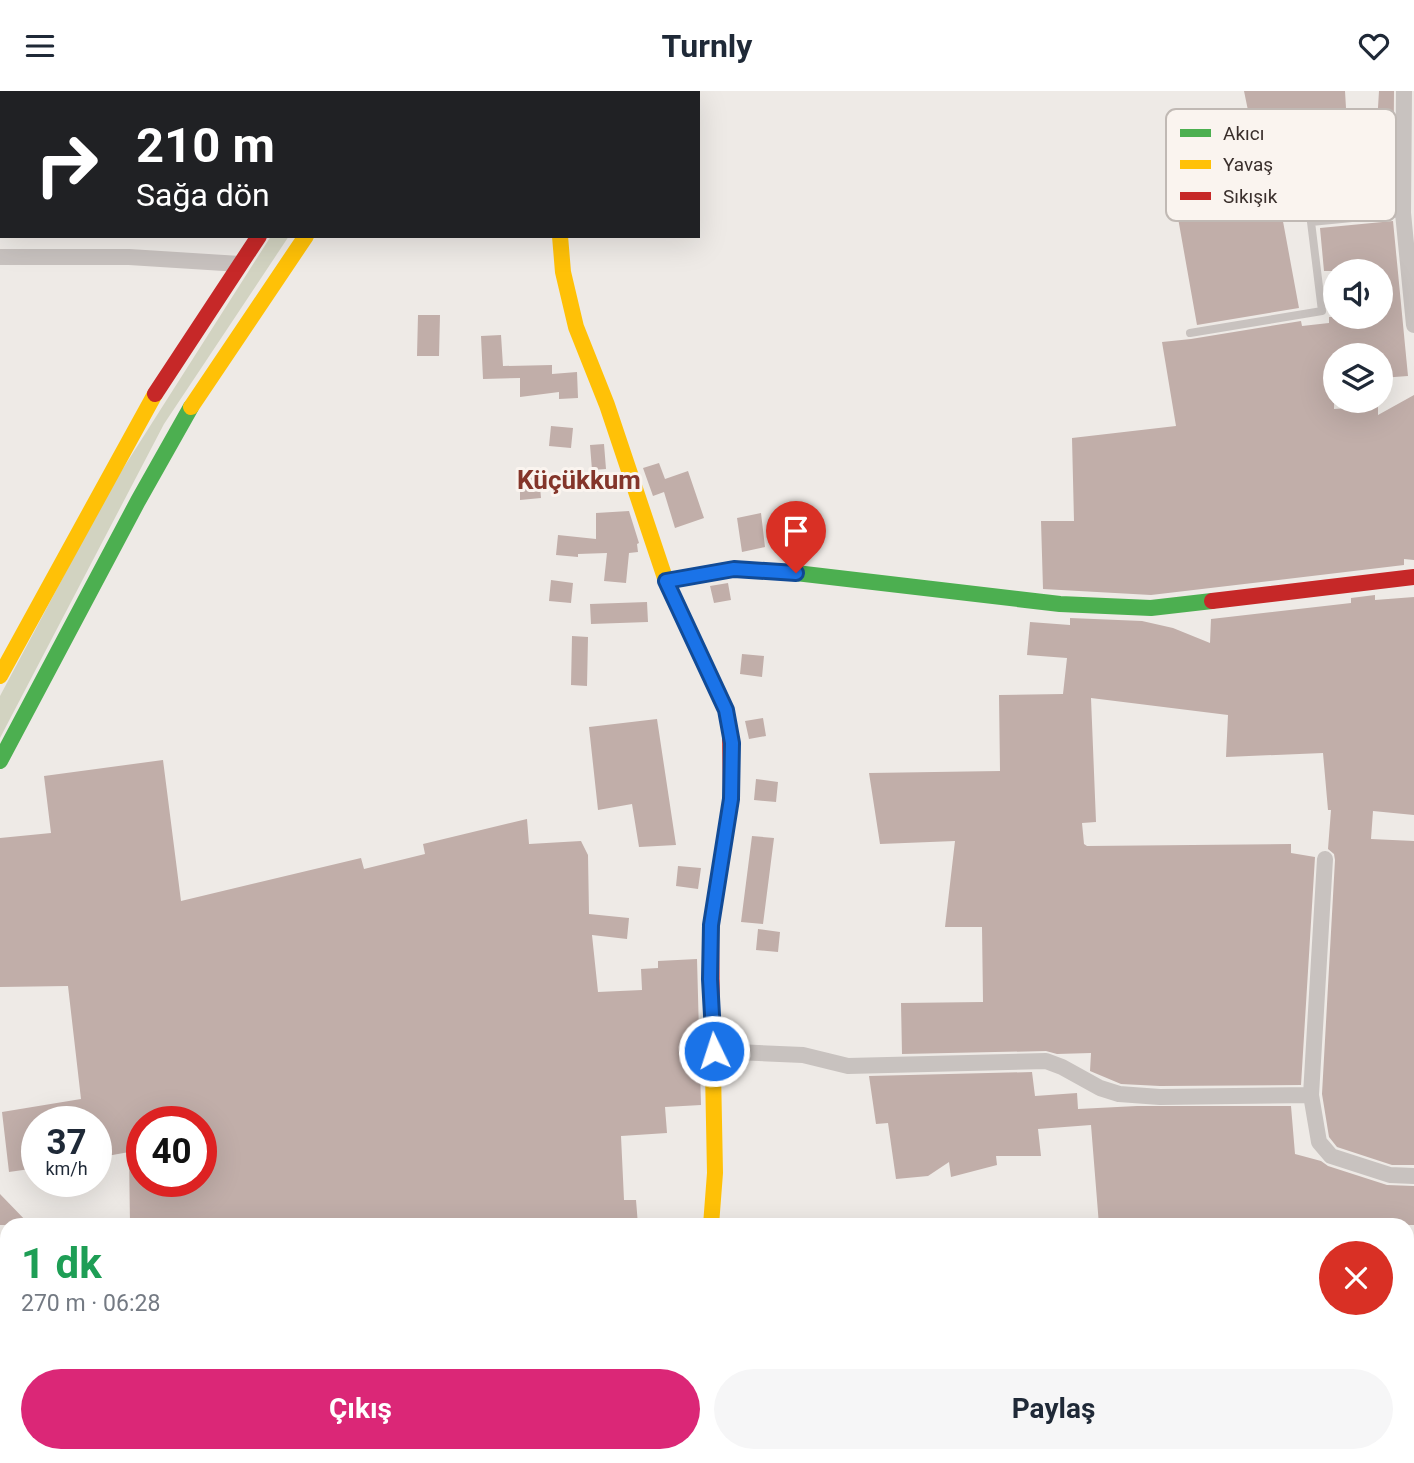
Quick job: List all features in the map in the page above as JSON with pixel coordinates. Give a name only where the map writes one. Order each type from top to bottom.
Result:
[{"type":"main road","points":[[0,676],[154,396],[258,238]]},
{"type":"main road","points":[[0,761],[132,513],[199,394],[305,238]]},
{"type":"main road","points":[[560,238],[563,272],[576,327],[607,405],[666,581],[726,710],[732,743],[731,799],[711,925],[715,1173],[712,1218]]},
{"type":"main road","points":[[666,581],[734,569],[796,573],[1060,604],[1151,608],[1414,577]]},
{"type":"street","points":[[1404,91],[1403,213],[1414,325]]},
{"type":"street","points":[[0,257],[129,257],[240,264]]},
{"type":"street","points":[[1325,859],[1311,1095],[1319,1143],[1331,1156],[1390,1175],[1414,1176]]},
{"type":"street","points":[[714,1051],[803,1055],[848,1066],[1046,1061],[1100,1088],[1119,1094],[1160,1097],[1311,1095]]},
{"type":"lane","points":[[1396,214],[1403,213]]},
{"type":"lane","points":[[1189,333],[1322,311],[1311,222],[1321,221]]},
{"type":"green space","points":[[270,238],[288,238],[164,424],[0,738],[0,696],[110,489]]},
{"type":"building","points":[[1244,91],[1345,91],[1346,109],[1248,109]]},
{"type":"building","points":[[1379,91],[1394,91],[1394,109],[1378,109]]},
{"type":"building","points":[[1179,221],[1283,221],[1299,308],[1197,325]]},
{"type":"building","points":[[1393,221],[1408,376],[1393,377],[1393,343],[1323,343],[1323,413],[1393,413],[1393,407],[1414,395],[1414,560],[1404,559],[1404,565],[1151,595],[1043,589],[1041,521],[1074,521],[1072,438],[1176,426],[1162,342],[1301,321],[1302,326],[1323,324],[1323,329],[1393,329],[1393,259],[1323,260],[1320,228]]},
{"type":"building","points":[[418,315],[440,315],[439,356],[417,356]]},
{"type":"building","points":[[501,335],[503,366],[552,365],[552,374],[577,372],[578,398],[559,399],[559,392],[520,397],[520,378],[483,379],[481,336]]},
{"type":"building","points":[[551,426],[573,428],[571,448],[549,446]]},
{"type":"building","points":[[604,444],[606,469],[592,470],[590,445]]},
{"type":"building","points":[[659,463],[665,479],[688,471],[704,518],[675,528],[664,492],[653,496],[643,468]]},
{"type":"building","points":[[539,476],[541,498],[520,500],[520,479]]},
{"type":"building","points":[[629,511],[639,543],[638,552],[629,553],[626,583],[604,581],[607,553],[578,554],[578,557],[556,555],[558,535],[596,539],[596,513]]},
{"type":"building","points":[[761,513],[765,547],[742,552],[737,518]]},
{"type":"building","points":[[551,580],[573,583],[571,603],[549,601]]},
{"type":"building","points":[[728,583],[731,600],[714,603],[710,586]]},
{"type":"building","points":[[1375,595],[1375,600],[1414,597],[1414,815],[1373,811],[1371,839],[1414,841],[1414,1165],[1392,1165],[1337,1147],[1329,1137],[1322,1094],[1335,860],[1334,854],[1328,849],[1331,810],[1328,810],[1323,753],[1226,757],[1228,715],[1091,698],[1096,822],[1082,823],[1084,844],[1291,844],[1291,853],[1315,857],[1301,1085],[1121,1084],[1090,1071],[1091,1053],[1057,1054],[1046,1051],[902,1054],[901,1003],[983,1002],[982,927],[945,927],[955,841],[880,844],[869,773],[1000,771],[999,695],[1063,694],[1067,658],[1027,655],[1030,622],[1070,625],[1070,618],[1142,621],[1173,628],[1210,643],[1211,619],[1351,603],[1351,598]]},
{"type":"building","points":[[647,602],[648,622],[591,624],[590,604]]},
{"type":"building","points":[[572,636],[588,637],[587,686],[571,685]]},
{"type":"building","points":[[742,654],[764,656],[762,677],[740,674]]},
{"type":"building","points":[[763,718],[766,736],[749,739],[745,721]]},
{"type":"building","points":[[657,719],[676,845],[639,847],[632,804],[598,810],[589,727]]},
{"type":"building","points":[[163,760],[181,901],[361,858],[364,869],[425,854],[423,844],[527,819],[529,844],[581,841],[588,855],[589,914],[629,918],[627,939],[592,935],[598,992],[642,990],[641,969],[658,968],[658,961],[697,959],[701,1105],[665,1107],[667,1133],[621,1136],[624,1200],[636,1200],[637,1218],[130,1218],[130,1197],[217,1197],[217,1106],[126,1106],[126,1153],[112,1155],[112,1106],[38,1106],[81,1099],[68,986],[0,987],[0,838],[51,833],[44,776]]},
{"type":"building","points":[[756,779],[778,782],[776,802],[754,800]]},
{"type":"building","points":[[752,836],[774,838],[763,924],[741,922]]},
{"type":"building","points":[[678,866],[701,868],[698,889],[676,886]]},
{"type":"building","points":[[758,929],[780,932],[778,952],[756,950]]},
{"type":"building","points":[[1032,1072],[1035,1096],[1077,1093],[1078,1109],[1137,1106],[1291,1106],[1295,1154],[1387,1185],[1414,1186],[1414,1218],[1098,1218],[1091,1125],[1038,1129],[1041,1156],[996,1156],[997,1165],[951,1177],[949,1162],[928,1176],[896,1179],[888,1123],[876,1124],[869,1076]]},
{"type":"building","points":[[21,1109],[21,1170],[9,1172],[2,1112]]},
{"type":"building","points":[[0,1194],[23,1218],[0,1218]]},
{"type":"traffic: fast","points":[[0,761],[191,407]]},
{"type":"traffic: fast","points":[[666,581],[734,569],[796,573],[1060,604],[1151,608],[1212,601]]},
{"type":"traffic: slow","points":[[191,407],[305,238]]},
{"type":"traffic: slow","points":[[560,238],[563,272],[576,327],[607,405],[666,581],[726,710],[730,733]]},
{"type":"traffic: slow","points":[[0,676],[155,394]]},
{"type":"traffic: slow","points":[[712,1020],[715,1173],[712,1218]]},
{"type":"traffic: jam","points":[[155,394],[258,238]]},
{"type":"traffic: jam","points":[[1212,601],[1414,577]]},
{"type":"traffic: jam","points":[[712,1020],[711,925],[731,799],[730,733]]},
{"type":"district","name":"Küçükkum","points":[[579,480]]},
{"type":"route","points":[[714,1051],[710,979],[711,925],[731,799],[732,743],[726,710],[666,581],[734,569],[796,573]]}]
